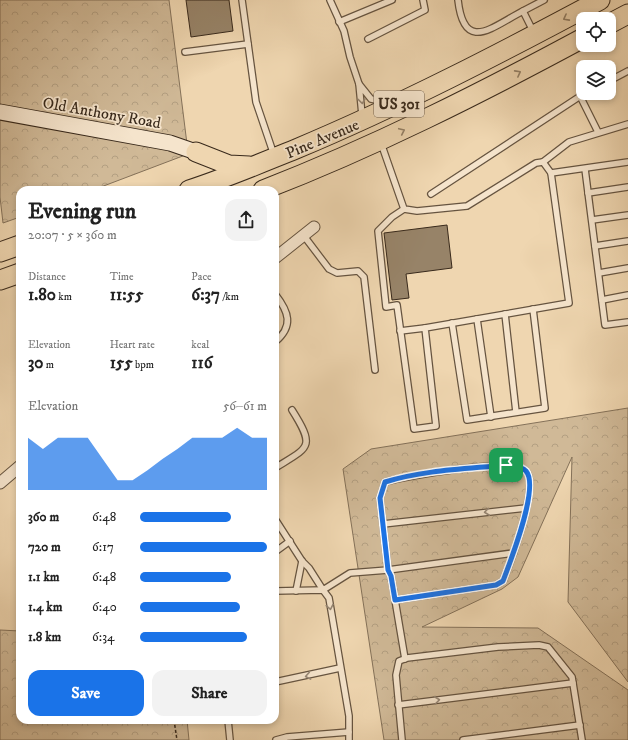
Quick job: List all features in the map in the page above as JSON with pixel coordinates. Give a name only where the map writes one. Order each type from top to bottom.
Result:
[{"type":"highway","name":"Pine Avenue","points":[[201,186],[275,158],[362,121],[497,55],[600,0]]},
{"type":"highway","points":[[616,20],[628,14]]},
{"type":"highway","name":"Pine Avenue","points":[[274,186],[380,141],[478,94],[576,42]]},
{"type":"highway","points":[[380,141],[381,129],[388,119],[483,72],[497,55]]},
{"type":"highway","points":[[290,180],[292,172],[300,166],[357,143],[365,134],[362,121]]},
{"type":"highway","points":[[196,152],[230,165],[254,166]]},
{"type":"highway","points":[[196,152],[208,165],[209,173],[199,186]]},
{"type":"highway","points":[[232,186],[234,182],[254,166]]},
{"type":"highway","points":[[0,252],[16,246]]},
{"type":"highway","points":[[0,280],[16,274]]},
{"type":"street","name":"Old Anthony Road","points":[[0,112],[170,143],[196,152]]},
{"type":"street","points":[[279,255],[314,227]]},
{"type":"street","points":[[0,483],[16,469]]},
{"type":"lane","points":[[242,0],[256,102],[275,158]]},
{"type":"lane","points":[[330,0],[344,31],[350,57],[359,84],[362,104],[362,121]]},
{"type":"lane","points":[[339,22],[392,0]]},
{"type":"lane","points":[[368,39],[425,10],[424,0]]},
{"type":"lane","points":[[458,0],[460,15],[465,26],[470,32],[479,33],[544,0]]},
{"type":"lane","points":[[523,11],[535,35]]},
{"type":"lane","points":[[185,52],[248,44]]},
{"type":"lane","points":[[616,77],[628,71]]},
{"type":"lane","points":[[359,84],[371,99],[387,103],[401,102]]},
{"type":"lane","points":[[431,194],[576,99]]},
{"type":"lane","points":[[585,100],[598,132]]},
{"type":"lane","points":[[425,328],[436,426],[414,429],[397,305],[386,307],[378,231],[392,216],[404,209],[417,211],[467,206],[536,164],[543,162],[569,142],[628,124]]},
{"type":"lane","points":[[380,141],[404,209]]},
{"type":"lane","points":[[400,331],[569,303],[551,173],[543,162]]},
{"type":"lane","points":[[551,173],[628,162]]},
{"type":"lane","points":[[585,169],[605,324],[628,322]]},
{"type":"lane","points":[[588,192],[628,187]]},
{"type":"lane","points":[[592,220],[628,214]]},
{"type":"lane","points":[[304,236],[329,270],[337,273],[358,271],[364,277],[375,370]]},
{"type":"lane","points":[[595,246],[628,241]]},
{"type":"lane","points":[[599,273],[628,268]]},
{"type":"lane","points":[[602,300],[628,296]]},
{"type":"lane","points":[[279,300],[283,306],[288,324],[287,329],[279,338]]},
{"type":"lane","points":[[452,323],[466,420],[545,408],[533,309]]},
{"type":"lane","points":[[505,314],[516,412]]},
{"type":"lane","points":[[477,319],[491,417]]},
{"type":"lane","points":[[279,466],[304,450],[307,441],[302,426],[292,410]]},
{"type":"lane","points":[[395,600],[496,585],[503,581],[520,538],[531,482],[526,471],[519,467],[506,465],[450,470],[400,477],[385,482],[380,498],[388,570],[391,576],[395,600],[405,659]]},
{"type":"lane","points":[[383,524],[526,508]]},
{"type":"lane","points":[[279,525],[302,561],[309,568],[329,598],[349,716],[349,740]]},
{"type":"lane","points":[[279,549],[290,541]]},
{"type":"lane","points":[[279,591],[323,590],[350,573],[388,570],[514,553]]},
{"type":"lane","points":[[296,591],[302,561]]},
{"type":"lane","points":[[402,740],[396,675],[399,661],[498,647],[539,645],[548,647],[572,677],[582,740]]},
{"type":"lane","points":[[279,681],[340,668]]},
{"type":"lane","points":[[398,705],[573,683]]},
{"type":"lane","points":[[228,724],[230,740]]},
{"type":"lane","points":[[463,740],[580,725]]},
{"type":"lane","points":[[276,740],[287,737],[349,732]]},
{"type":"path","points":[[175,724],[177,740]]},
{"type":"green space","points":[[0,0],[169,0],[187,144],[0,107]]},
{"type":"green space","points":[[0,117],[188,154],[104,186],[16,186],[16,218],[3,223],[0,197]]},
{"type":"green space","points":[[628,408],[628,682],[568,602],[572,457],[518,577],[502,589],[422,627],[538,628],[628,690],[628,740],[384,740],[343,469],[371,449]]},
{"type":"green space","points":[[0,630],[16,631],[16,724],[187,724],[189,740],[0,740]]},
{"type":"building","points":[[186,0],[229,0],[233,31],[191,37]]},
{"type":"building","points":[[447,225],[452,268],[406,274],[409,298],[392,300],[384,233]]},
{"type":"route","points":[[506,465],[519,467],[526,471],[531,482],[520,538],[503,581],[496,585],[395,600],[391,576],[388,570],[380,498],[385,482],[400,477],[450,470],[506,465]]}]
